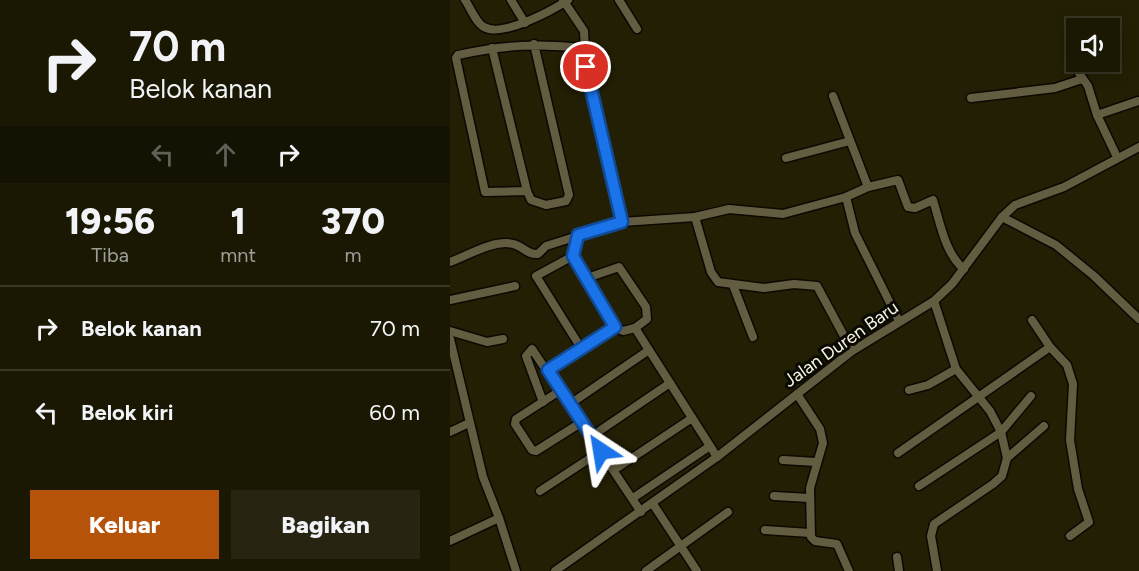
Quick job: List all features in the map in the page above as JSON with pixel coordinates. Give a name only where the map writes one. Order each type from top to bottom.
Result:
[{"type":"street","points":[[465,0],[484,28],[495,29],[525,23],[565,1],[584,31],[589,83],[622,222]]},
{"type":"street","points":[[511,0],[525,23]]},
{"type":"street","points":[[620,0],[637,29]]},
{"type":"street","points":[[527,191],[485,192],[456,58],[458,55],[492,48],[534,44],[584,45]]},
{"type":"street","points":[[492,48],[527,191],[531,200],[541,205],[566,201],[569,198],[534,44]]},
{"type":"street","points":[[1078,72],[1088,86],[1097,115],[1117,158]]},
{"type":"street","points":[[970,98],[1054,88],[1082,79]]},
{"type":"street","points":[[833,96],[868,187]]},
{"type":"street","points":[[1097,115],[1138,101]]},
{"type":"street","points":[[786,158],[850,141]]},
{"type":"street","name":"Jalan Duren Baru","points":[[555,571],[717,457],[852,351],[934,301],[964,269],[1002,218],[1027,199],[1064,187],[1090,175],[1139,147]]},
{"type":"street","points":[[450,262],[506,243],[516,245],[529,253],[538,254],[546,246],[622,222],[695,217],[729,209],[783,214],[898,180],[908,207],[915,208],[933,200],[951,254],[964,269]]},
{"type":"street","points":[[846,197],[855,233],[899,321]]},
{"type":"street","points":[[695,217],[715,279],[733,285],[764,288],[795,284],[817,286],[852,351]]},
{"type":"street","points":[[1002,218],[1056,245],[1113,293],[1139,320]]},
{"type":"street","points":[[578,235],[573,256],[586,278],[615,327],[623,331],[635,328],[648,317],[647,309],[620,267],[616,266],[586,278]]},
{"type":"street","points":[[573,256],[537,275],[536,278],[581,348]]},
{"type":"street","points":[[733,285],[753,337]]},
{"type":"street","points":[[450,300],[515,286]]},
{"type":"street","points":[[934,301],[959,373],[1001,432],[1007,458],[1002,476],[934,524],[931,536],[937,571]]},
{"type":"street","points":[[1032,320],[1050,347],[1067,365],[1073,384],[1070,440],[1078,489],[1089,516],[1089,522],[1070,536]]},
{"type":"street","points":[[548,370],[615,327]]},
{"type":"street","points":[[635,328],[717,457]]},
{"type":"street","points":[[450,331],[487,342],[503,339]]},
{"type":"street","points":[[450,344],[485,485],[499,518],[516,571]]},
{"type":"street","points":[[898,453],[1050,347]]},
{"type":"street","points":[[543,402],[526,353],[535,350],[641,512]]},
{"type":"street","points":[[570,404],[649,350]]},
{"type":"street","points":[[909,390],[959,373]]},
{"type":"street","points":[[592,436],[670,384]]},
{"type":"street","points":[[561,390],[515,422],[534,452],[582,422]]},
{"type":"street","points":[[797,394],[822,436],[822,450],[816,462],[809,498],[810,533],[815,541],[837,544],[849,571]]},
{"type":"street","points":[[919,486],[1001,432],[1031,396]]},
{"type":"street","points":[[614,470],[692,418]]},
{"type":"street","points":[[450,432],[469,423]]},
{"type":"street","points":[[1007,458],[1044,426]]},
{"type":"street","points":[[633,498],[710,446]]},
{"type":"street","points":[[540,491],[601,451]]},
{"type":"street","points":[[783,460],[816,462]]},
{"type":"street","points":[[774,496],[809,498]]},
{"type":"street","points":[[653,504],[679,547],[697,571]]},
{"type":"street","points":[[646,571],[728,512]]},
{"type":"street","points":[[450,541],[499,518]]},
{"type":"street","points":[[765,530],[810,533]]},
{"type":"street","points":[[897,557],[899,571]]},
{"type":"route","points":[[586,67],[622,222],[578,235],[573,256],[615,327],[548,370],[601,451]]}]
